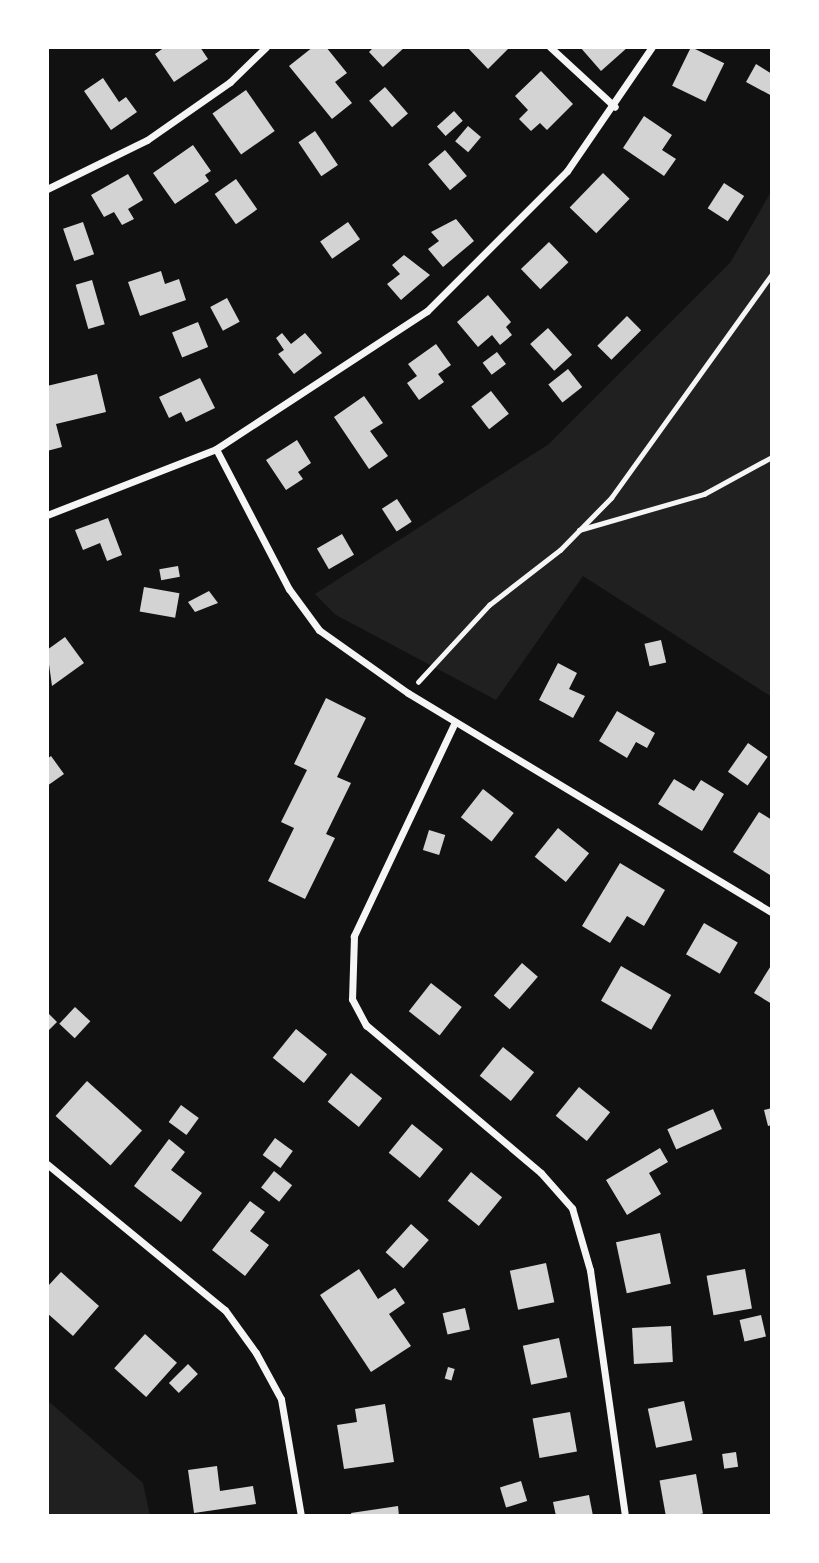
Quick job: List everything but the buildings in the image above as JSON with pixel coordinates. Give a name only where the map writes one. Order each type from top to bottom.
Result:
[{"type":"street","points":[[47,189],[147,140],[230,82],[266,47]]},
{"type":"street","points":[[550,47],[615,107]]},
{"type":"street","points":[[47,515],[216,449],[427,311],[567,171],[615,107],[652,47]]},
{"type":"street","points":[[216,449],[289,589],[319,631],[408,693],[772,914]]},
{"type":"street","points":[[456,722],[354,936],[352,999],[366,1024],[541,1173],[572,1208],[590,1270],[625,1516]]},
{"type":"street","points":[[47,1164],[225,1310],[256,1353],[281,1399],[301,1516]]},
{"type":"path","points":[[408,693],[489,605],[578,531],[611,498],[772,274]]},
{"type":"path","points":[[578,531],[704,494],[772,457]]},
{"type":"shaded area","points":[[772,190],[772,697],[583,576],[496,700],[336,615],[315,594],[549,444],[730,263]]},
{"type":"shaded area","points":[[47,1400],[143,1483],[150,1516],[47,1516]]}]
